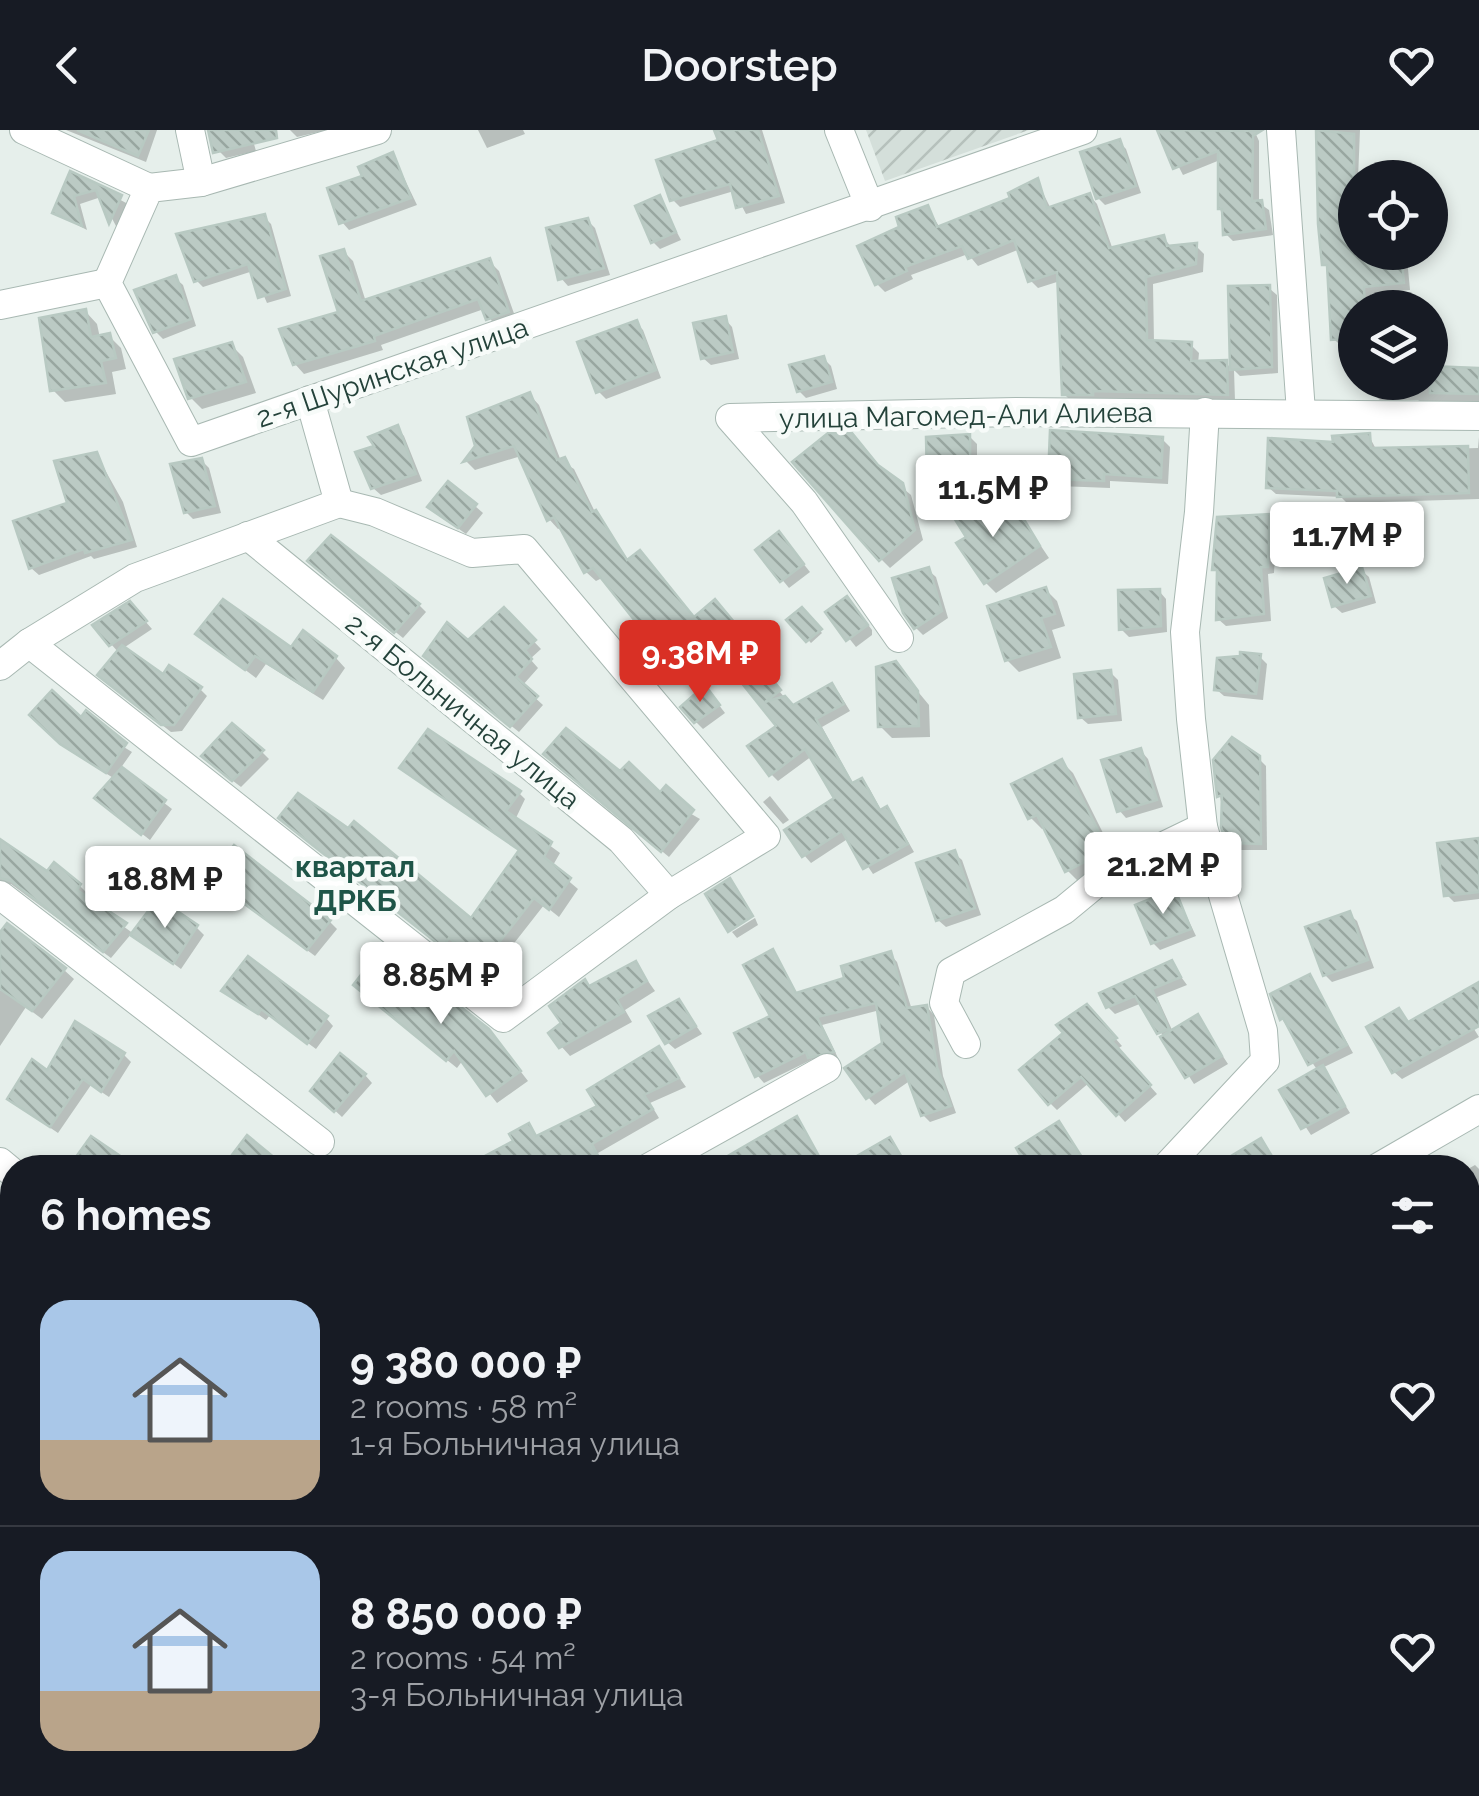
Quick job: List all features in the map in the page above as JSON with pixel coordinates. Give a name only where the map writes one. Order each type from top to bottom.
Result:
[{"type":"street","points":[[24,130],[148,188],[200,182],[377,130]]},
{"type":"street","points":[[190,130],[200,182]]},
{"type":"street","points":[[839,130],[870,207]]},
{"type":"street","name":"2-я Шуринская улица","points":[[107,283],[191,442],[1082,130]]},
{"type":"street","points":[[1280,130],[1301,412]]},
{"type":"street","points":[[0,305],[107,283],[148,188]]},
{"type":"street","points":[[310,400],[339,503]]},
{"type":"street","points":[[1177,1155],[1265,1062],[1262,1031],[1204,828],[1185,632],[1199,512],[1205,412]]},
{"type":"street","name":"улица Магомед-Али Алиева","points":[[899,638],[804,502],[730,418],[1205,412],[1479,416]]},
{"type":"street","points":[[0,666],[29,643],[134,578],[339,503],[375,512],[472,553],[524,549],[766,836],[669,896],[502,1018],[29,643]]},
{"type":"street","name":"2-я Больничная улица","points":[[248,536],[622,840],[669,896]]},
{"type":"street","points":[[966,1044],[944,1003],[952,972],[1064,910],[1110,872],[1204,828]]},
{"type":"street","points":[[0,894],[320,1142]]},
{"type":"street","points":[[671,1155],[827,1068]]},
{"type":"street","points":[[1399,1155],[1479,1109]]},
{"type":"shaded area","points":[[866,130],[1029,130],[885,181]]},
{"type":"building","points":[[77,130],[149,130],[138,156]]},
{"type":"building","points":[[208,130],[276,130],[277,138],[213,153]]},
{"type":"building","points":[[714,130],[758,130],[779,196],[736,208],[730,184],[670,201],[656,160],[718,140]]},
{"type":"building","points":[[1157,130],[1261,131],[1253,136],[1252,201],[1262,200],[1266,229],[1223,235],[1222,209],[1218,209],[1218,151],[1173,169]]},
{"type":"building","points":[[1316,130],[1354,134],[1354,160],[1338,160],[1338,270],[1403,270],[1404,283],[1338,290],[1338,339],[1331,340],[1327,265],[1322,265]]},
{"type":"building","points":[[1120,139],[1136,186],[1096,199],[1080,152]]},
{"type":"building","points":[[393,152],[411,198],[339,224],[327,188],[362,176],[358,167]]},
{"type":"building","points":[[70,171],[122,195],[109,224],[96,190],[74,196],[82,226],[52,213]]},
{"type":"building","points":[[1038,178],[1047,208],[1090,193],[1109,248],[1164,235],[1167,246],[1197,243],[1196,264],[1146,277],[1147,340],[1192,342],[1191,361],[1227,360],[1228,395],[1093,391],[1093,395],[1062,395],[1057,272],[1028,282],[1014,240],[968,259],[962,246],[905,267],[907,271],[875,285],[857,246],[899,227],[896,217],[928,205],[937,227],[1010,198],[1008,193]]},
{"type":"building","points":[[660,195],[676,232],[651,243],[635,206]]},
{"type":"building","points":[[265,214],[286,289],[258,298],[248,264],[194,282],[176,234]]},
{"type":"building","points":[[588,218],[604,268],[558,280],[546,228]]},
{"type":"building","points":[[344,249],[361,301],[490,258],[509,312],[486,320],[478,299],[374,336],[375,341],[293,365],[279,329],[338,312],[320,256]]},
{"type":"building","points":[[176,275],[191,319],[153,333],[134,290]]},
{"type":"building","points":[[1270,285],[1272,367],[1230,370],[1228,286]]},
{"type":"building","points":[[86,309],[91,337],[110,333],[116,358],[101,361],[106,383],[50,391],[39,318]]},
{"type":"building","points":[[726,316],[733,352],[701,359],[693,323]]},
{"type":"building","points":[[637,320],[656,370],[596,393],[577,342]]},
{"type":"building","points":[[232,342],[246,382],[188,399],[174,359]]},
{"type":"building","points":[[824,356],[832,382],[797,392],[789,365]]},
{"type":"building","points":[[1448,367],[1479,368],[1479,394],[1448,393]]},
{"type":"building","points":[[530,392],[557,460],[565,457],[592,512],[596,510],[627,560],[640,550],[694,617],[715,599],[735,623],[701,652],[674,621],[650,640],[593,568],[584,573],[554,517],[547,521],[514,446],[463,462],[475,446],[467,417]]},
{"type":"building","points":[[398,425],[416,474],[371,489],[355,452],[374,446],[368,437]]},
{"type":"building","points":[[1050,430],[1163,437],[1161,478],[1104,474],[1104,481],[1048,479]]},
{"type":"building","points":[[828,433],[852,433],[878,465],[903,483],[915,530],[879,561],[792,462]]},
{"type":"building","points":[[1370,433],[1371,448],[1468,446],[1469,493],[1337,497],[1337,491],[1266,488],[1268,438],[1333,442],[1332,436]]},
{"type":"building","points":[[970,434],[970,484],[927,484],[926,437]]},
{"type":"building","points":[[97,452],[132,540],[85,553],[84,549],[29,569],[13,521],[67,503],[54,461]]},
{"type":"building","points":[[202,458],[215,506],[184,513],[170,464]]},
{"type":"building","points":[[448,481],[477,504],[458,528],[427,507]]},
{"type":"building","points":[[970,500],[987,524],[1016,506],[1040,546],[984,584],[956,543],[966,537],[951,513]]},
{"type":"building","points":[[1270,514],[1268,567],[1261,567],[1264,614],[1216,620],[1217,570],[1212,570],[1217,517]]},
{"type":"building","points":[[779,531],[804,564],[780,582],[755,550]]},
{"type":"building","points":[[331,535],[420,604],[394,633],[307,561]]},
{"type":"building","points":[[929,567],[942,611],[914,629],[903,613],[892,578]]},
{"type":"building","points":[[1362,567],[1371,596],[1332,607],[1324,578]]},
{"type":"building","points":[[1046,587],[1055,614],[1041,618],[1051,647],[1005,661],[987,606]]},
{"type":"building","points":[[1160,589],[1161,626],[1119,630],[1118,590]]},
{"type":"building","points":[[847,596],[868,625],[846,641],[825,612]]},
{"type":"building","points":[[223,599],[291,647],[303,630],[337,656],[313,692],[255,656],[245,670],[195,634]]},
{"type":"building","points":[[130,601],[147,621],[109,646],[92,625]]},
{"type":"building","points":[[504,607],[536,640],[525,650],[532,659],[516,677],[538,696],[510,727],[423,656],[447,622],[468,640]]},
{"type":"building","points":[[802,607],[822,629],[806,642],[786,620]]},
{"type":"building","points":[[122,645],[163,674],[169,665],[202,687],[174,725],[161,725],[97,675]]},
{"type":"building","points":[[1240,652],[1261,654],[1256,694],[1214,690],[1217,658],[1240,656]]},
{"type":"building","points":[[756,660],[781,690],[765,702],[785,696],[793,705],[832,683],[844,704],[816,719],[852,783],[862,778],[880,810],[887,806],[908,844],[863,869],[842,831],[802,857],[784,830],[834,798],[805,749],[769,776],[747,746],[776,726],[736,676]]},
{"type":"building","points":[[896,661],[918,691],[919,726],[878,727],[876,667]]},
{"type":"building","points":[[1111,670],[1116,714],[1078,718],[1074,674]]},
{"type":"building","points":[[705,685],[720,705],[694,723],[680,707]]},
{"type":"building","points":[[52,690],[81,717],[86,710],[127,743],[106,773],[60,744],[29,715]]},
{"type":"building","points":[[232,723],[264,750],[232,781],[201,756]]},
{"type":"building","points":[[566,728],[620,771],[629,762],[660,792],[666,785],[694,810],[661,852],[543,754]]},
{"type":"building","points":[[428,729],[521,791],[506,811],[552,842],[544,857],[571,878],[549,910],[534,898],[483,963],[449,938],[442,947],[278,818],[298,793],[348,828],[354,821],[471,918],[519,850],[399,768]]},
{"type":"building","points":[[1232,737],[1260,756],[1261,844],[1226,843],[1221,827],[1222,795],[1217,797],[1213,760]]},
{"type":"building","points":[[1141,748],[1157,800],[1117,812],[1101,760]]},
{"type":"building","points":[[1062,759],[1108,850],[1065,872],[1037,815],[1028,819],[1011,784]]},
{"type":"building","points":[[122,767],[166,800],[141,835],[94,798]]},
{"type":"building","points":[[1479,838],[1479,892],[1444,896],[1437,843]]},
{"type":"building","points":[[0,839],[47,871],[54,862],[81,884],[77,890],[127,923],[103,952],[11,881],[0,878]]},
{"type":"building","points":[[234,845],[331,920],[307,950],[209,878]]},
{"type":"building","points":[[955,850],[975,908],[936,921],[916,863]]},
{"type":"building","points":[[730,878],[753,916],[728,932],[705,894]]},
{"type":"building","points":[[1175,889],[1191,929],[1151,944],[1135,905]]},
{"type":"building","points":[[158,898],[198,925],[173,964],[130,935]]},
{"type":"building","points":[[1350,911],[1368,960],[1323,976],[1305,927]]},
{"type":"building","points":[[7,923],[66,968],[32,1011],[0,989],[0,932]]},
{"type":"building","points":[[773,949],[796,993],[844,978],[841,966],[891,951],[907,1008],[927,1005],[937,1067],[951,1106],[921,1116],[905,1072],[866,1099],[844,1068],[882,1043],[876,1003],[817,1017],[834,1052],[808,1058],[806,1052],[755,1077],[734,1033],[770,1016],[743,965]]},
{"type":"building","points":[[248,956],[328,1016],[307,1044],[261,1009],[258,1014],[221,991]]},
{"type":"building","points":[[374,958],[433,1004],[442,992],[489,1029],[521,1071],[486,1096],[454,1051],[446,1061],[353,985]]},
{"type":"building","points":[[1172,960],[1181,977],[1152,989],[1169,1029],[1157,1034],[1135,996],[1106,1008],[1099,993]]},
{"type":"building","points":[[636,961],[647,981],[617,999],[624,1012],[559,1048],[548,1033],[561,1023],[549,1006],[585,979],[589,986]]},
{"type":"building","points":[[1310,974],[1347,1045],[1308,1065],[1283,1018],[1280,1020],[1270,994]]},
{"type":"building","points":[[1479,982],[1479,1026],[1392,1073],[1366,1027],[1399,1008],[1408,1022]]},
{"type":"building","points":[[679,999],[696,1026],[665,1044],[648,1016]]},
{"type":"building","points":[[1087,1004],[1117,1038],[1112,1041],[1151,1085],[1116,1116],[1081,1077],[1048,1105],[1019,1070],[1063,1033],[1056,1025]]},
{"type":"building","points":[[1198,1014],[1222,1056],[1185,1078],[1160,1037]]},
{"type":"building","points":[[75,1021],[125,1053],[101,1092],[83,1079],[50,1127],[7,1099],[32,1059],[47,1070]]},
{"type":"building","points":[[659,1046],[679,1078],[644,1095],[653,1109],[592,1144],[595,1155],[487,1155],[513,1141],[509,1134],[529,1123],[536,1136],[597,1106],[587,1090]]},
{"type":"building","points":[[340,1053],[366,1074],[334,1112],[310,1091]]},
{"type":"building","points":[[1323,1065],[1345,1106],[1301,1129],[1279,1090]]},
{"type":"building","points":[[797,1116],[818,1155],[730,1155]]},
{"type":"building","points":[[1059,1121],[1080,1155],[1020,1155],[1016,1148]]},
{"type":"building","points":[[247,1135],[271,1155],[232,1155]]},
{"type":"building","points":[[91,1136],[119,1155],[77,1155]]},
{"type":"building","points":[[890,1137],[900,1155],[859,1155]]},
{"type":"building","points":[[1261,1138],[1271,1155],[1233,1155]]},
{"type":"district","name":"квартал ДРКБ","points":[[355,884]]}]
